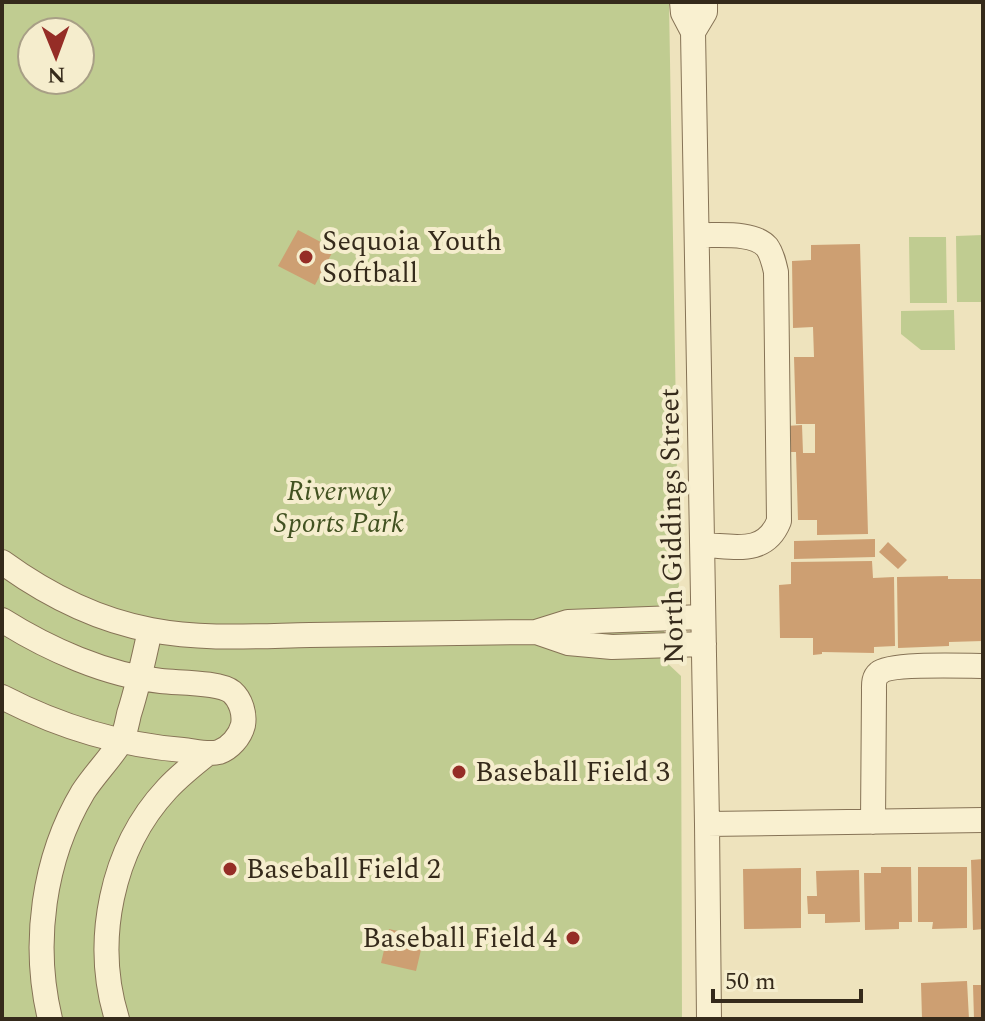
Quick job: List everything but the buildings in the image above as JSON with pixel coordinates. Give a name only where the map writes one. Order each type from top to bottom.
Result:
[{"type":"street","name":"North Giddings Street","points":[[682,2],[683,13],[693,32],[709,1019]]},
{"type":"street","name":"North Giddings Street","points":[[693,32],[705,12],[705,2]]},
{"type":"street","points":[[697,235],[749,237],[760,241],[768,249],[776,272],[779,521],[775,532],[766,541],[753,547],[703,545]]},
{"type":"street","points":[[2,562],[50,593],[77,606],[123,623],[179,634],[536,632],[568,622],[703,617]]},
{"type":"street","points":[[2,620],[29,637],[69,655],[140,678],[208,684],[231,691],[242,705],[243,725],[235,741],[220,752],[165,749],[121,741],[54,720],[2,697]]},
{"type":"street","points":[[50,1019],[44,996],[41,952],[43,910],[52,872],[73,810],[121,741],[140,678],[150,630]]},
{"type":"street","points":[[536,632],[583,645],[704,644]]},
{"type":"street","points":[[873,822],[874,680],[878,673],[893,668],[983,666]]},
{"type":"street","points":[[117,1019],[106,956],[108,918],[115,883],[127,851],[146,816],[165,790],[208,753]]},
{"type":"street","points":[[707,824],[983,820]]},
{"type":"green space","name":"Riverway Sports Park","points":[[2,2],[669,2],[679,592],[664,606],[664,660],[681,676],[682,1019],[2,1019]]},
{"type":"green space","points":[[983,235],[983,302],[957,302],[956,236]]},
{"type":"green space","points":[[909,237],[946,237],[947,303],[910,303]]},
{"type":"green space","points":[[954,310],[955,350],[921,350],[901,334],[901,311]]},
{"type":"place","name":"Sequoia Youth Softball","points":[[306,257]]},
{"type":"place","name":"Baseball Field 3","points":[[459,772]]},
{"type":"place","name":"Baseball Field 2","points":[[230,869]]},
{"type":"place","name":"Baseball Field 4","points":[[573,938]]}]
